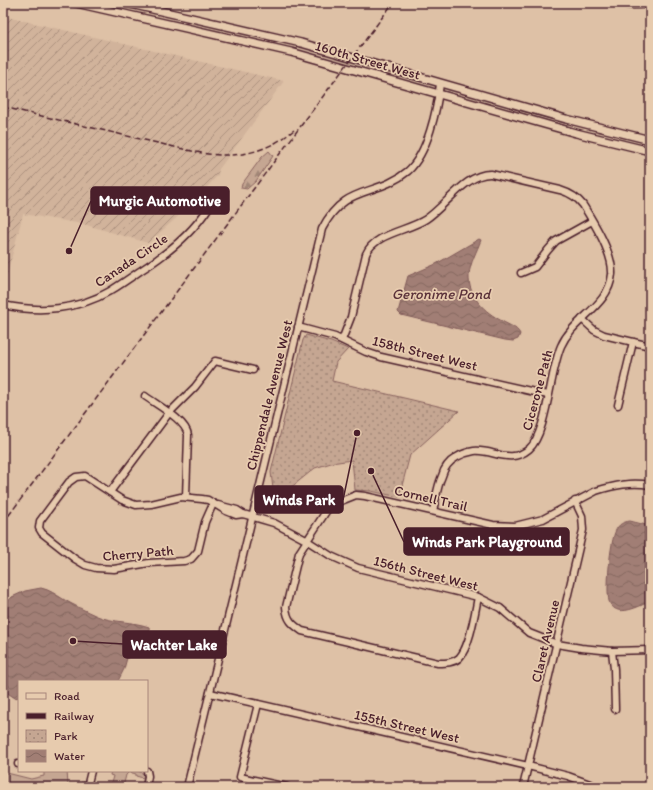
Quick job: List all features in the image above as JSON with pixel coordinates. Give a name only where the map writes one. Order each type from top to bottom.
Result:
[{"type":"main road","name":"160th Street West","points":[[76,3],[248,41],[576,133],[650,151]]},
{"type":"main road","name":"160th Street West","points":[[126,3],[294,42],[566,119],[650,140]]},
{"type":"street","name":"Chippendale Avenue West","points":[[188,787],[322,229],[328,217],[348,198],[394,180],[408,171],[413,165],[426,144],[439,94],[440,84]]},
{"type":"street","name":"Cicerone Path","points":[[342,340],[351,317],[366,254],[371,246],[380,239],[409,228],[426,219],[441,208],[466,183],[476,177],[491,174],[567,192],[578,200],[592,221],[609,253],[612,274],[609,286],[604,297],[570,331],[562,343],[557,358],[541,429],[534,444],[528,450],[520,454],[507,456],[475,451],[454,459],[447,466],[442,475],[433,511]]},
{"type":"street","name":"Canada Circle","points":[[3,306],[29,310],[45,310],[68,307],[95,299],[110,292],[155,262],[177,244],[193,229],[209,207]]},
{"type":"street","points":[[521,273],[535,267],[556,241],[592,221]]},
{"type":"street","points":[[582,319],[598,332],[650,346]]},
{"type":"street","name":"158th Street West","points":[[298,328],[328,335],[381,357],[548,395]]},
{"type":"street","points":[[618,405],[633,342]]},
{"type":"street","points":[[110,492],[169,413],[195,387],[215,361],[253,370]]},
{"type":"street","points":[[145,396],[181,422],[187,431],[186,497]]},
{"type":"street","name":"156th Street West","points":[[82,476],[90,478],[127,502],[141,505],[151,504],[172,498],[186,497],[202,499],[236,515],[243,514],[274,523],[306,540],[331,556],[358,568],[478,597],[500,608],[529,633],[557,644],[612,651],[650,650]]},
{"type":"street","name":"Cherry Path","points":[[82,476],[76,477],[69,482],[40,521],[39,528],[43,535],[75,559],[85,565],[96,568],[114,569],[149,563],[184,561],[192,559],[198,551],[205,522],[213,504]]},
{"type":"street","name":"Cornell Trail","points":[[478,597],[466,649],[458,659],[448,663],[438,663],[302,631],[290,622],[286,615],[286,607],[297,557],[306,540],[327,510],[336,503],[356,495],[493,525],[515,526],[543,519],[596,491],[616,485],[636,483],[650,485]]},
{"type":"street","name":"Claret Avenue","points":[[523,787],[583,530],[582,516],[575,502]]},
{"type":"street","points":[[612,651],[615,709]]},
{"type":"street","name":"155th Street West","points":[[210,693],[528,766],[568,776],[598,787]]},
{"type":"street","points":[[258,704],[240,777],[287,787]]},
{"type":"street","points":[[87,787],[91,772]]},
{"type":"street","points":[[146,787],[147,772]]},
{"type":"shaded area","points":[[3,16],[284,81],[219,169],[218,175],[207,187],[200,189],[193,195],[182,213],[148,243],[83,224],[23,214],[3,290]]},
{"type":"green space","points":[[269,151],[273,156],[256,181],[247,189],[241,188],[242,184],[262,157]]},
{"type":"green space","points":[[306,335],[331,342],[348,349],[336,362],[332,381],[459,411],[410,455],[399,497],[371,491],[355,490],[352,460],[331,463],[315,468],[284,493],[273,489],[271,472],[303,340]]},
{"type":"green space","points":[[3,772],[31,779],[44,776],[44,772],[67,772],[68,785],[80,786],[81,782],[85,783],[85,787],[3,787]]},
{"type":"green space","points":[[111,772],[129,772],[126,775],[123,787],[110,787],[113,776],[110,775]]},
{"type":"green space","points":[[129,772],[140,772],[144,774],[143,778],[136,776],[136,774]]},
{"type":"water","points":[[612,3],[650,3],[650,8],[625,9]]},
{"type":"water","name":"Geronime Pond","points":[[479,239],[481,240],[472,262],[469,275],[471,290],[484,308],[517,330],[520,334],[518,339],[513,341],[505,340],[401,315],[398,312],[408,276],[436,264]]},
{"type":"water","points":[[630,521],[650,526],[650,601],[643,605],[621,611],[614,608],[609,601],[609,566],[612,544],[616,530],[618,526]]},
{"type":"water","points":[[41,588],[50,591],[97,616],[110,620],[149,627],[150,634],[127,658],[118,680],[18,680],[18,697],[15,698],[3,690],[3,673],[7,661],[3,638],[3,607],[12,597],[25,591]]},
{"type":"railway","points":[[3,523],[393,3]]},
{"type":"railway","points":[[3,107],[210,154],[235,155],[260,150],[283,138],[294,130]]},
{"type":"place","name":"Murgic Automotive","points":[[69,251]]},
{"type":"place","name":"Winds Park","points":[[357,433]]},
{"type":"place","name":"Winds Park Playground","points":[[371,471]]},
{"type":"place","name":"Wachter Lake","points":[[73,641]]}]
